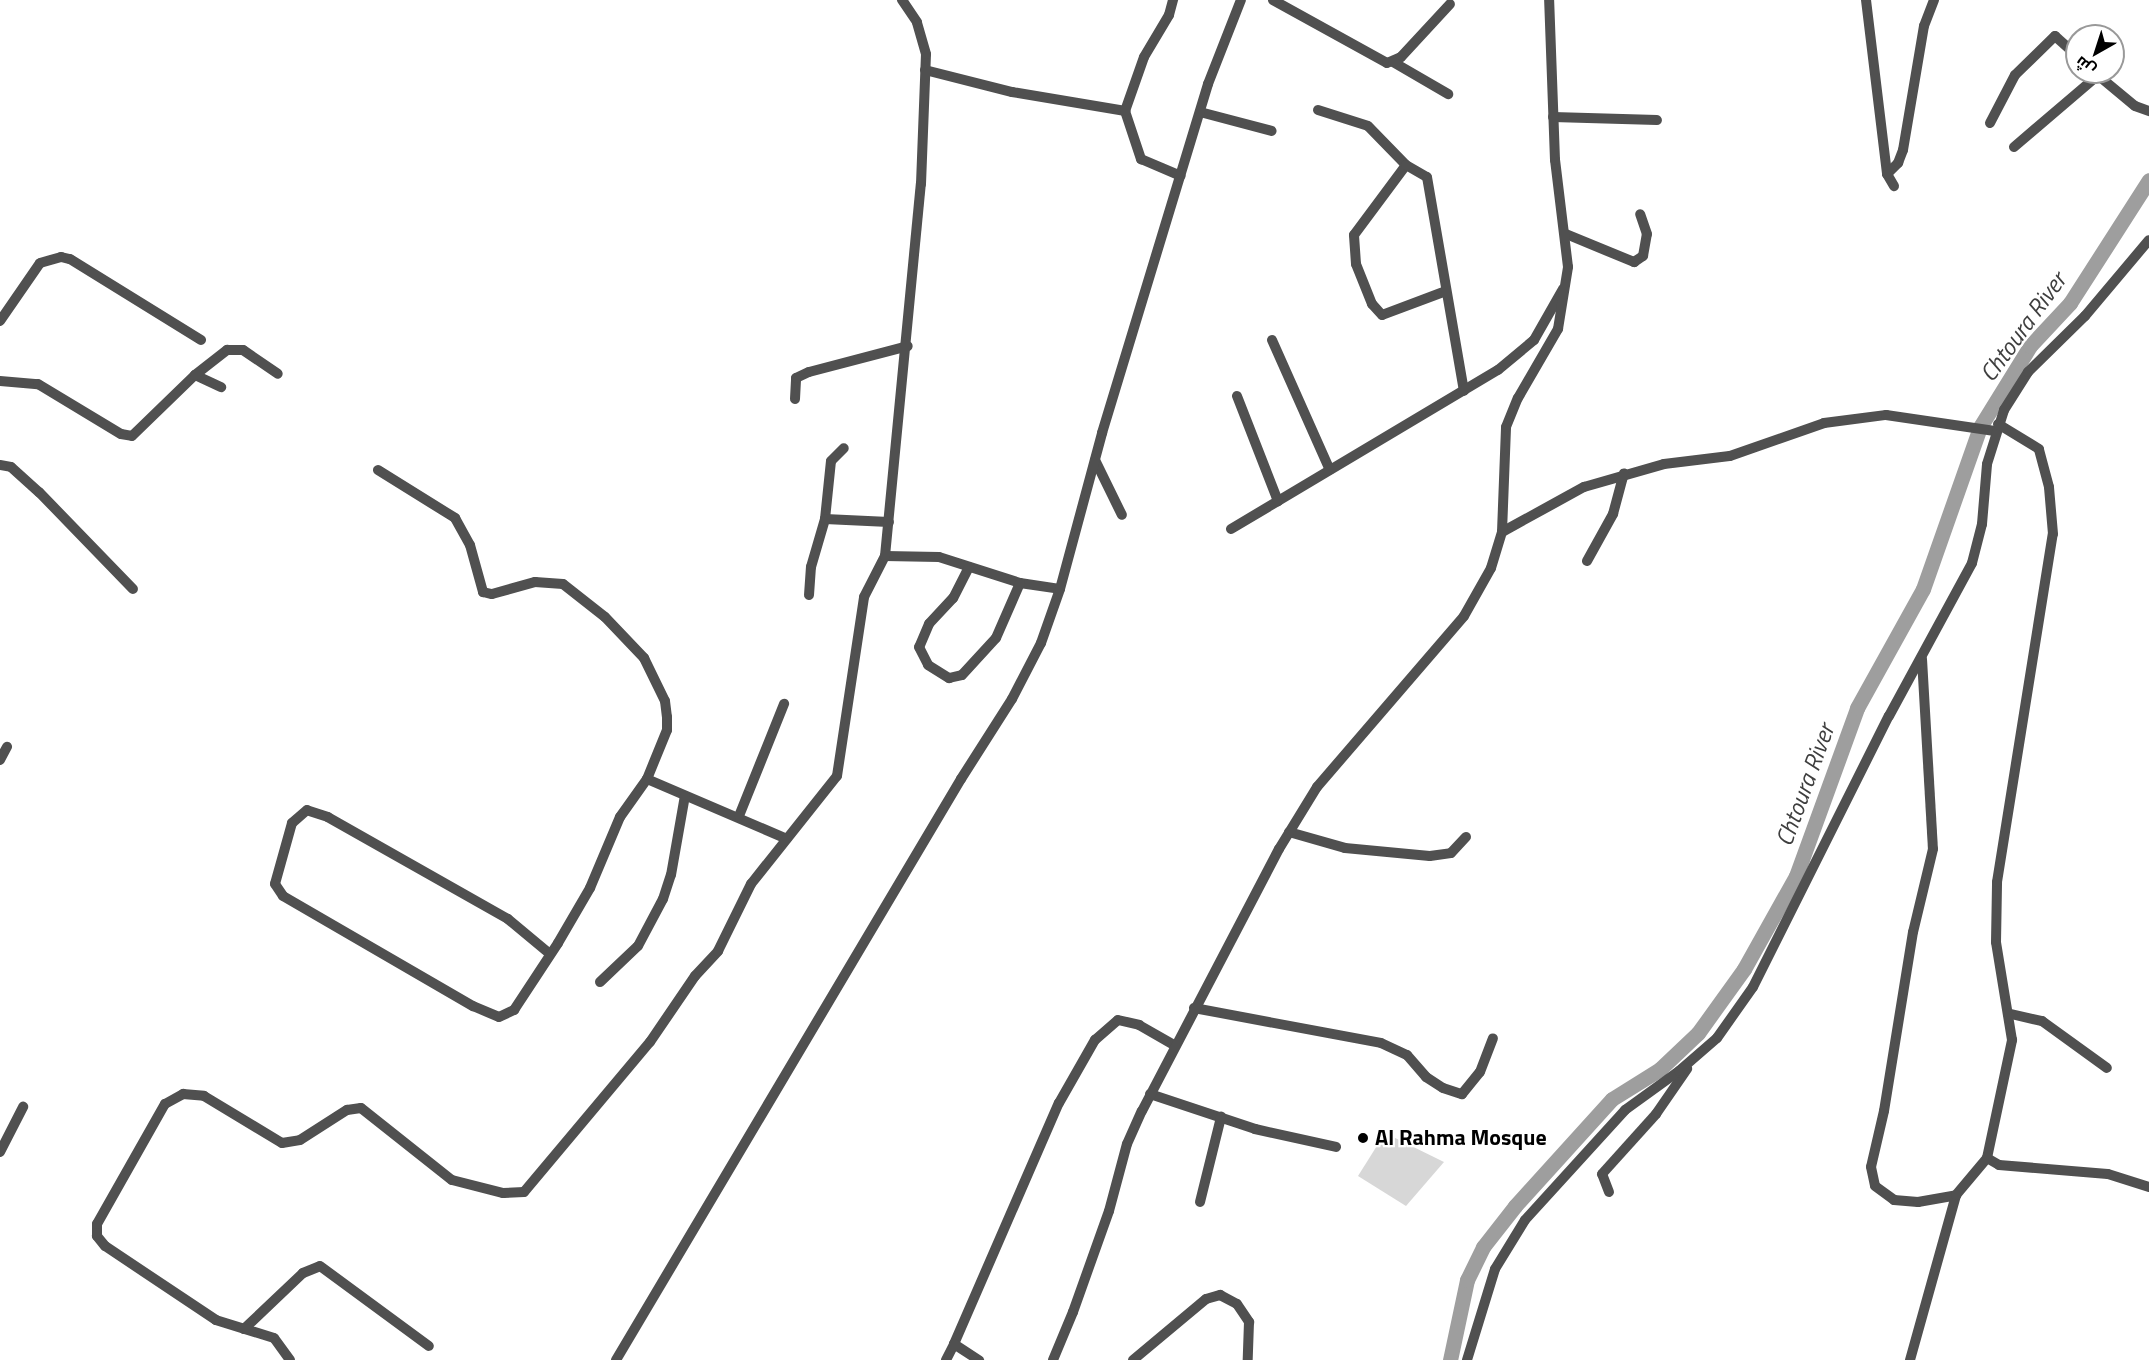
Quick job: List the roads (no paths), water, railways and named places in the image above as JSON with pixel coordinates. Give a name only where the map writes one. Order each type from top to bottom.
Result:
[{"type":"street","points":[[290,1360],[274,1338],[216,1320],[105,1246],[97,1236],[97,1224],[165,1104],[183,1094],[204,1096],[282,1143],[300,1140],[347,1110],[361,1108],[452,1180],[503,1193],[524,1192],[650,1042],[695,976],[718,951],[751,884],[837,776],[850,704],[854,644],[864,597],[885,556],[908,346],[921,184],[925,70],[924,38],[902,0]]},
{"type":"street","points":[[1173,0],[1169,15],[1144,57],[1125,111],[1141,159],[1180,177]]},
{"type":"street","points":[[616,1360],[961,779],[1012,699],[1041,643],[1060,589],[1095,460],[1200,112],[1241,0]]},
{"type":"street","points":[[1273,0],[1377,60],[1393,62],[1448,94]]},
{"type":"street","points":[[1053,1360],[1109,1211],[1128,1144],[1150,1094],[1289,832],[1336,763],[1464,616],[1491,568],[1502,532],[1506,427],[1518,398],[1558,329],[1566,284],[1566,234],[1553,117],[1549,0]]},
{"type":"street","points":[[1866,0],[1887,174],[1894,186]]},
{"type":"street","points":[[1887,174],[1898,163],[1903,150],[1924,26],[1934,0]]},
{"type":"street","points":[[1393,62],[1427,33],[1450,4]]},
{"type":"street","points":[[1990,123],[2015,75],[2055,36],[2065,45]]},
{"type":"street","points":[[925,70],[1012,92],[1125,111]]},
{"type":"street","points":[[2014,147],[2084,84]]},
{"type":"street","points":[[2108,84],[2135,106],[2149,111]]},
{"type":"street","points":[[1318,110],[1368,126],[1406,165],[1427,177],[1464,391]]},
{"type":"street","points":[[1200,112],[1272,131]]},
{"type":"street","points":[[1553,117],[1657,120]]},
{"type":"street","points":[[1406,165],[1357,228],[1352,241],[1356,264],[1372,304],[1382,315],[1446,291]]},
{"type":"street","points":[[1566,234],[1634,262],[1643,256],[1647,234],[1640,214]]},
{"type":"street","points":[[1609,1192],[1602,1174],[1656,1113],[1694,1059],[1731,1021],[1762,972],[1889,716],[1922,657],[1977,548],[1987,464],[1997,428],[2028,372],[2085,316],[2149,240]]},
{"type":"street","points":[[0,321],[40,263],[61,257],[70,259],[201,340]]},
{"type":"street","points":[[1231,529],[1464,391],[1534,340],[1566,284]]},
{"type":"street","points":[[1272,340],[1330,470]]},
{"type":"street","points":[[795,399],[796,378],[809,372],[908,346]]},
{"type":"street","points":[[0,381],[38,384],[121,434],[132,436],[195,375],[234,348],[251,354],[278,374]]},
{"type":"street","points":[[195,375],[221,387]]},
{"type":"street","points":[[1237,396],[1278,501]]},
{"type":"street","points":[[1502,532],[1584,487],[1624,474],[1730,456],[1824,423],[1870,415],[1997,428],[2039,449],[2049,487],[2053,534],[1997,882],[1996,942],[2011,1014],[2011,1056],[1987,1158],[1975,1177],[1956,1195],[1910,1360]]},
{"type":"street","points":[[809,595],[811,567],[825,519],[831,461],[844,448]]},
{"type":"street","points":[[1095,460],[1122,515]]},
{"type":"street","points":[[0,465],[11,467],[39,492],[134,589]]},
{"type":"street","points":[[378,470],[455,518],[470,545],[483,592],[492,594],[535,582],[563,584],[598,611],[638,650],[658,683],[667,717],[667,729],[647,779],[626,807],[590,888],[550,954],[514,1010],[507,1016],[490,1014],[283,896],[275,884],[292,823],[308,810],[328,817],[507,919],[550,954]]},
{"type":"street","points":[[1587,561],[1613,514],[1624,474]]},
{"type":"street","points":[[825,519],[889,522]]},
{"type":"street","points":[[885,556],[939,557],[1020,582],[1060,589]]},
{"type":"street","points":[[969,567],[953,598],[929,624],[919,647],[928,665],[949,678],[962,675],[996,638],[1020,582]]},
{"type":"street","points":[[1922,657],[1933,849],[1913,932],[1884,1111],[1870,1167],[1875,1186],[1894,1200],[1918,1202],[1956,1195]]},
{"type":"street","points":[[739,816],[784,704]]},
{"type":"street","points":[[0,760],[7,747]]},
{"type":"street","points":[[647,779],[739,816],[787,839]]},
{"type":"street","points":[[600,982],[638,946],[663,899],[671,875],[685,796]]},
{"type":"street","points":[[1289,832],[1345,848],[1430,856],[1451,853],[1466,837]]},
{"type":"street","points":[[1194,1008],[1381,1043],[1407,1055],[1426,1077],[1443,1088],[1462,1094],[1480,1071],[1493,1038]]},
{"type":"street","points":[[2011,1014],[2042,1021],[2107,1068]]},
{"type":"street","points":[[946,1360],[1059,1103],[1095,1040],[1118,1020],[1139,1025],[1174,1045]]},
{"type":"street","points":[[1467,1360],[1495,1269],[1526,1221],[1625,1110],[1694,1059]]},
{"type":"street","points":[[1150,1094],[1221,1117],[1336,1147]]},
{"type":"street","points":[[0,1152],[23,1107]]},
{"type":"street","points":[[1200,1202],[1221,1117]]},
{"type":"street","points":[[1987,1158],[1999,1165],[2108,1174],[2149,1187]]},
{"type":"street","points":[[1975,1177],[1999,1165]]},
{"type":"street","points":[[244,1329],[303,1273],[320,1266],[429,1346]]},
{"type":"street","points":[[1133,1360],[1206,1299],[1220,1295],[1237,1304],[1249,1322],[1248,1360]]},
{"type":"street","points":[[954,1344],[979,1360]]},
{"type":"waterway","name":"Chtoura River","points":[[1450,1360],[1467,1280],[1483,1247],[1515,1206],[1612,1099],[1660,1069],[1698,1033],[1744,969],[1796,876],[1857,708],[1923,589],[1980,427],[2030,346],[2070,303],[2149,180]]},
{"type":"place","name":"Al Rahma Mosque","points":[[1363,1138]]}]
